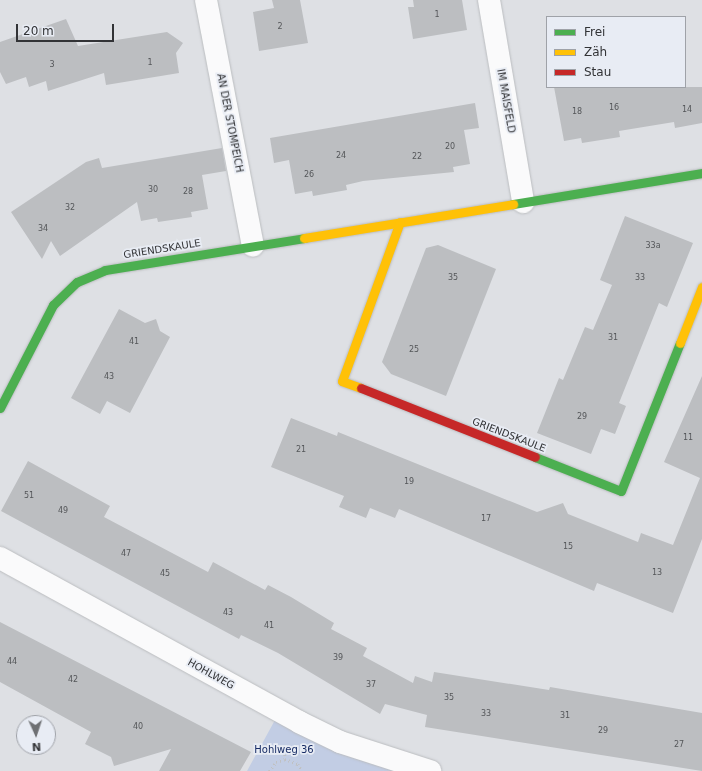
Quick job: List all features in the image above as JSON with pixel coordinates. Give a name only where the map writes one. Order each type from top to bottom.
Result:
[{"type":"street","name":"AN DER STOMPEICH","points":[[206,0],[253,246]]},
{"type":"street","name":"IM MAISFELD","points":[[489,0],[523,202]]},
{"type":"street","name":"GRIENDSKAULE","points":[[0,408],[53,305],[78,282],[105,270],[702,173]]},
{"type":"street","name":"GRIENDSKAULE","points":[[400,222],[342,381],[621,491],[702,287]]},
{"type":"street","name":"HOHLWEG","points":[[0,558],[299,722],[340,742],[430,771]]},
{"type":"path","points":[[269,771],[276,762],[285,759],[298,764],[302,771]]},
{"type":"green space","name":"Hohlweg 36","points":[[275,720],[338,753],[422,771],[247,771]]},
{"type":"building","points":[[272,0],[300,0],[308,43],[259,51],[253,12],[274,8]]},
{"type":"building","points":[[413,0],[462,0],[467,30],[413,39],[408,7],[414,7]]},
{"type":"building","points":[[66,19],[78,46],[167,32],[183,43],[176,53],[179,73],[106,85],[104,73],[48,91],[46,81],[29,87],[26,77],[6,84],[0,72],[0,42]]},
{"type":"building","points":[[702,87],[702,123],[675,128],[674,122],[619,131],[620,137],[582,143],[581,138],[564,141],[554,88]]},
{"type":"building","points":[[475,103],[479,128],[464,130],[470,164],[453,167],[454,172],[363,181],[346,185],[347,190],[313,196],[312,191],[295,194],[289,160],[274,163],[270,138]]},
{"type":"building","points":[[222,148],[226,171],[202,175],[208,209],[191,212],[192,217],[158,222],[157,218],[141,221],[137,202],[60,256],[51,241],[42,259],[11,212],[86,162],[99,158],[102,168]]},
{"type":"building","points":[[625,216],[693,243],[667,307],[659,303],[619,403],[626,406],[615,434],[601,429],[591,454],[537,433],[559,378],[563,380],[585,327],[593,330],[612,285],[600,280]]},
{"type":"building","points":[[438,245],[496,269],[446,396],[391,374],[382,362],[426,248]]},
{"type":"building","points":[[119,309],[145,323],[156,319],[160,331],[170,337],[130,413],[107,401],[100,414],[71,398]]},
{"type":"building","points":[[702,376],[702,539],[673,613],[597,583],[594,591],[399,509],[395,518],[370,508],[366,518],[339,507],[344,496],[271,467],[291,418],[337,436],[338,432],[537,512],[563,503],[568,514],[638,542],[641,533],[673,545],[700,478],[664,462]]},
{"type":"building","points":[[28,461],[110,506],[104,517],[208,572],[213,562],[265,590],[268,585],[291,597],[334,623],[331,629],[367,648],[363,656],[413,683],[415,676],[432,682],[434,672],[549,690],[550,687],[702,713],[702,771],[425,727],[427,715],[385,704],[380,714],[278,653],[241,635],[239,639],[1,511]]},
{"type":"building","points":[[0,622],[251,752],[240,771],[159,771],[171,749],[114,766],[111,757],[85,744],[91,732],[0,682]]},
{"type":"traffic: fast","points":[[513,204],[702,173]]},
{"type":"traffic: fast","points":[[0,408],[53,305],[77,282],[105,270],[304,238]]},
{"type":"traffic: fast","points":[[535,457],[621,491],[680,343]]},
{"type":"traffic: slow","points":[[304,238],[513,204]]},
{"type":"traffic: slow","points":[[361,388],[342,381],[400,222]]},
{"type":"traffic: slow","points":[[680,343],[702,287]]},
{"type":"traffic: jam","points":[[361,388],[535,457]]}]
